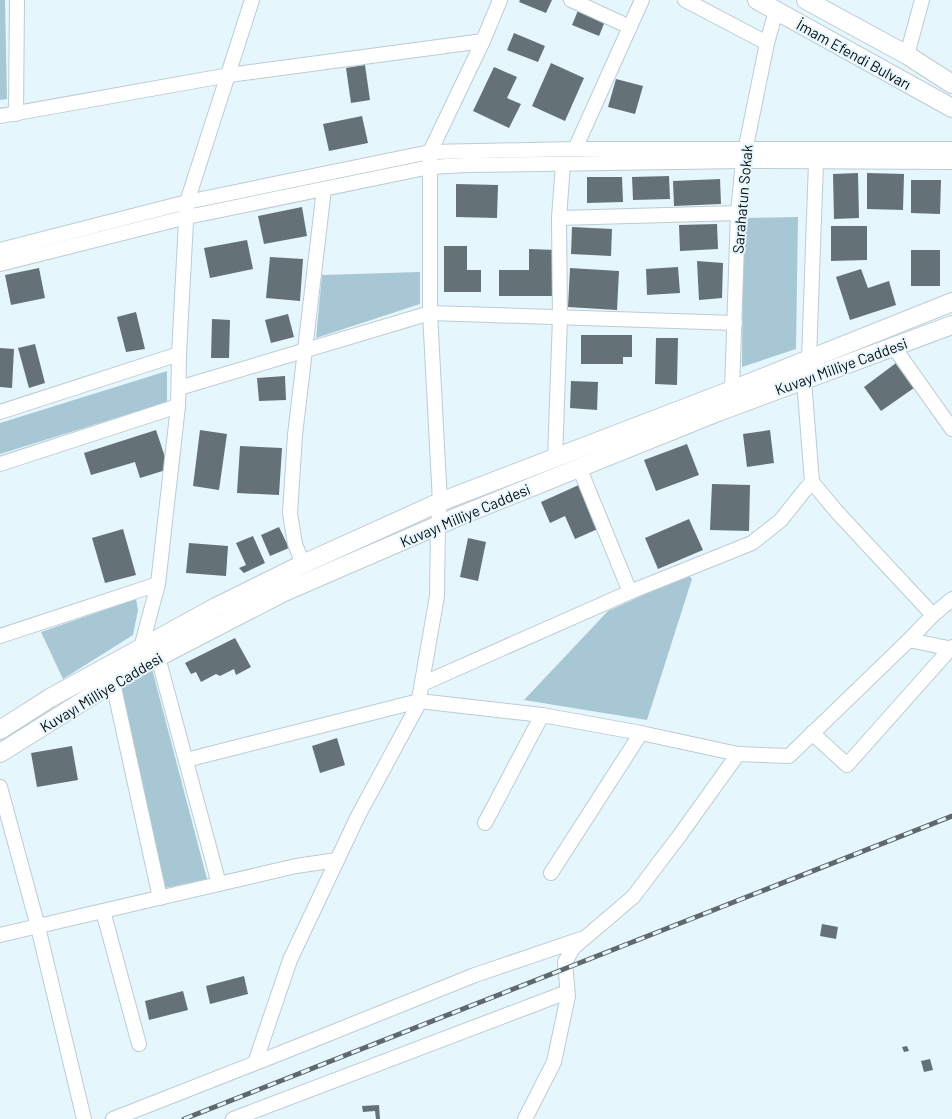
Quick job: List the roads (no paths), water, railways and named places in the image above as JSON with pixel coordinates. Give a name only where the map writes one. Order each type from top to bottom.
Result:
[{"type":"main road","name":"İmam Efendi Bulvarı","points":[[757,0],[952,108]]},
{"type":"main road","name":"İmam Efendi Bulvarı","points":[[806,0],[907,55],[952,84]]},
{"type":"main road","name":"Kuvayı Milliye Caddesi","points":[[0,730],[50,698],[216,607],[303,564],[440,502],[732,390],[952,302]]},
{"type":"main road","name":"Kuvayı Milliye Caddesi","points":[[0,754],[133,670],[284,592],[438,525],[579,467],[718,412],[952,325]]},
{"type":"street","points":[[16,114],[17,0]]},
{"type":"street","points":[[141,648],[158,584],[178,406],[179,354],[188,202],[252,0]]},
{"type":"street","points":[[255,1063],[290,960],[358,816],[419,701],[437,596],[440,502],[430,313],[430,152],[483,41],[500,0]]},
{"type":"street","points":[[570,0],[630,27]]},
{"type":"street","points":[[575,149],[642,0]]},
{"type":"street","points":[[685,0],[767,43]]},
{"type":"street","points":[[907,55],[922,0]]},
{"type":"street","name":"Sarahatun Sokak","points":[[732,390],[738,213],[744,155],[767,43],[776,11]]},
{"type":"street","points":[[0,116],[229,75],[483,41]]},
{"type":"street","points":[[0,250],[188,202],[430,152],[575,149],[744,155],[816,162],[952,162]]},
{"type":"street","points":[[0,264],[187,217],[430,167],[563,164],[744,155],[952,149]]},
{"type":"street","points":[[809,359],[816,162]]},
{"type":"street","points":[[555,458],[560,318],[559,218],[563,164]]},
{"type":"street","points":[[303,564],[295,544],[290,513],[295,435],[324,189]]},
{"type":"street","points":[[559,218],[738,213]]},
{"type":"street","points":[[179,388],[430,313],[735,323]]},
{"type":"street","points":[[893,346],[952,428]]},
{"type":"street","points":[[0,412],[179,354]]},
{"type":"street","points":[[804,380],[812,482],[934,615]]},
{"type":"street","points":[[0,464],[178,406]]},
{"type":"street","points":[[579,467],[630,592]]},
{"type":"street","points":[[422,684],[630,592],[752,543],[781,520],[812,482]]},
{"type":"street","points":[[0,636],[158,584]]},
{"type":"street","points":[[186,760],[419,701],[542,715],[641,733],[738,754],[789,756],[952,599]]},
{"type":"street","points":[[909,640],[951,648]]},
{"type":"street","points":[[812,734],[848,765],[951,648]]},
{"type":"street","points":[[158,657],[219,884]]},
{"type":"street","points":[[113,683],[160,898]]},
{"type":"street","points":[[485,823],[542,715]]},
{"type":"street","points":[[551,873],[641,733]]},
{"type":"street","points":[[525,1119],[554,1062],[568,996],[565,962],[573,948],[633,897],[738,754]]},
{"type":"street","points":[[0,787],[38,927],[84,1119]]},
{"type":"street","points":[[0,935],[296,866],[337,860]]},
{"type":"street","points":[[104,911],[139,1044]]},
{"type":"street","points":[[113,1119],[475,975],[584,938]]},
{"type":"street","points":[[233,1119],[567,992]]},
{"type":"railway","points":[[184,1119],[952,816]]}]
